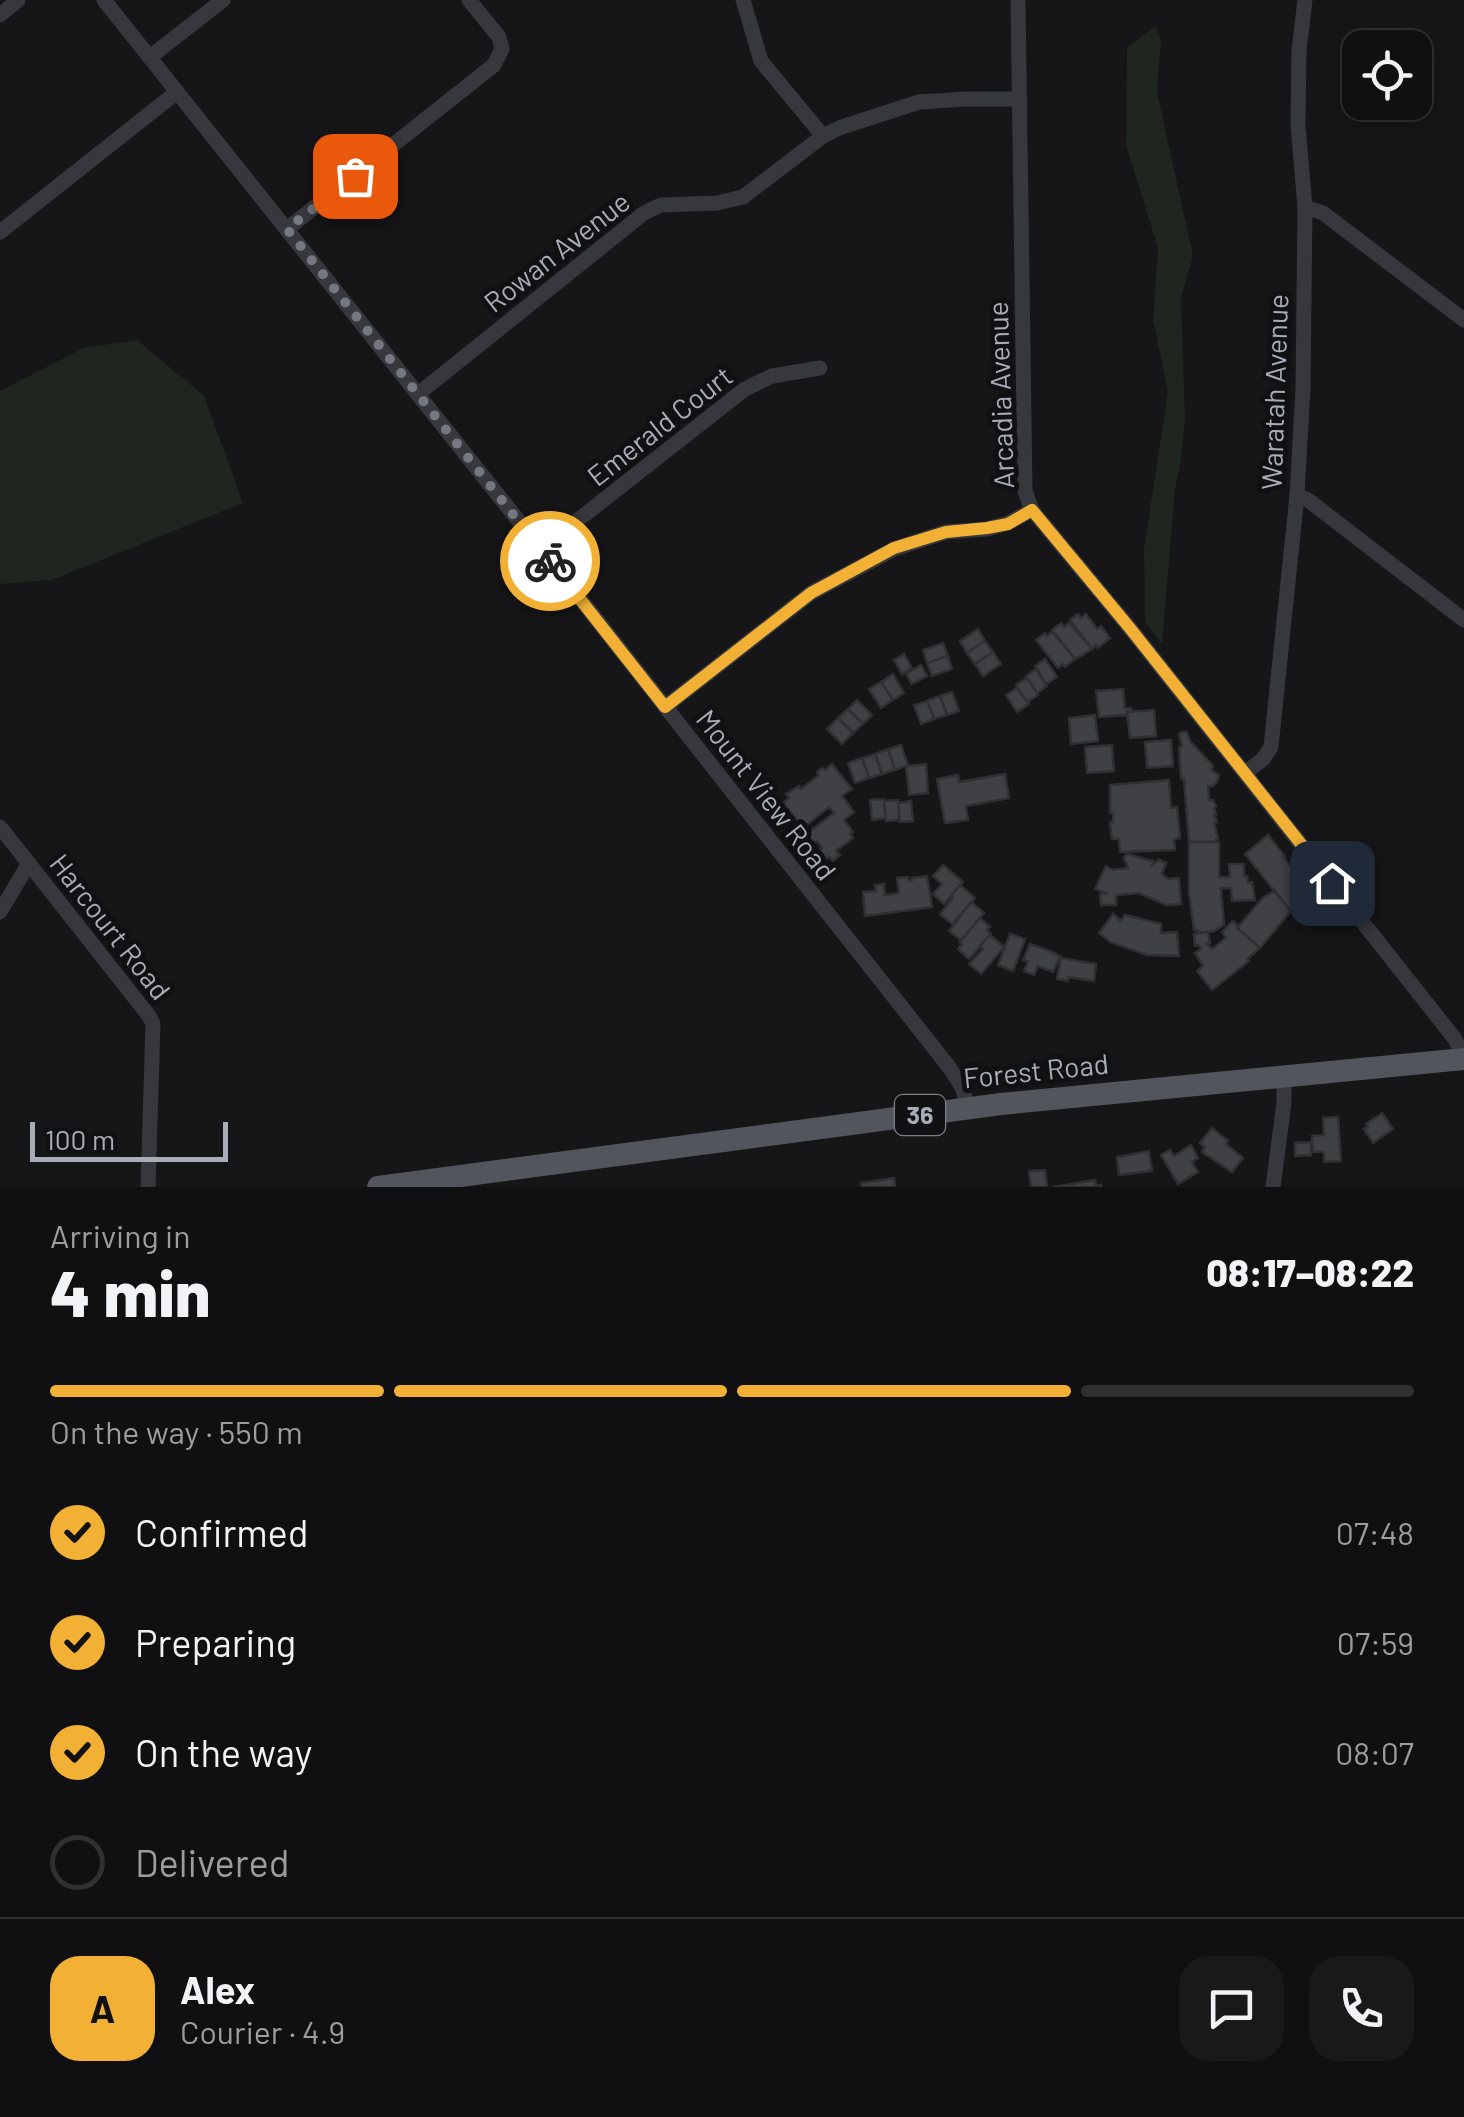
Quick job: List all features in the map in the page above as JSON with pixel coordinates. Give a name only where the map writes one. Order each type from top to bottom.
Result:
[{"type":"main road","name":"Forest Road","points":[[378,1187],[451,1182],[968,1108],[1464,1058]]},
{"type":"street","points":[[0,14],[18,0]]},
{"type":"street","name":"Mount View Road","points":[[104,0],[949,1068],[962,1087],[968,1108]]},
{"type":"street","points":[[150,57],[223,0]]},
{"type":"street","points":[[287,229],[494,65],[502,50],[499,37],[469,0]]},
{"type":"street","points":[[742,0],[761,61],[824,136]]},
{"type":"street","name":"Arcadia Avenue","points":[[1018,0],[1025,492],[1032,510],[1455,1039],[1464,1058]]},
{"type":"street","name":"Waratah Avenue","points":[[1245,774],[1263,759],[1270,747],[1297,495],[1304,388],[1305,207],[1298,125],[1299,50],[1305,0]]},
{"type":"street","points":[[0,232],[177,92]]},
{"type":"street","name":"Rowan Avenue","points":[[418,394],[644,213],[662,205],[717,203],[743,196],[824,136],[919,102],[1020,98]]},
{"type":"street","points":[[1305,207],[1324,213],[1464,320]]},
{"type":"street","name":"Emerald Court","points":[[541,549],[745,389],[772,376],[820,368]]},
{"type":"street","points":[[1297,495],[1464,620]]},
{"type":"street","points":[[665,707],[811,593],[894,548],[946,532],[1008,524],[1032,510]]},
{"type":"street","name":"Harcourt Road","points":[[0,826],[150,1016],[153,1024],[148,1187]]},
{"type":"street","points":[[0,912],[29,863]]},
{"type":"street","points":[[1273,1187],[1284,1076]]},
{"type":"shaded area","points":[[1156,26],[1161,39],[1157,92],[1193,256],[1181,297],[1185,417],[1162,644],[1145,622],[1144,549],[1168,392],[1153,320],[1158,248],[1126,145],[1127,48]]},
{"type":"shaded area","points":[[137,340],[204,396],[243,503],[51,580],[0,584],[0,391],[84,348]]},
{"type":"building","points":[[1078,614],[1081,618],[1086,614],[1110,638],[1092,649],[1070,620]]},
{"type":"building","points":[[1061,623],[1064,627],[1069,623],[1092,649],[1075,659],[1052,630]]},
{"type":"building","points":[[978,629],[985,641],[967,653],[960,641]]},
{"type":"building","points":[[1052,632],[1075,659],[1065,667],[1063,664],[1058,668],[1036,640]]},
{"type":"building","points":[[985,641],[993,652],[975,664],[967,653]]},
{"type":"building","points":[[943,643],[948,656],[927,663],[923,650]]},
{"type":"building","points":[[993,652],[1001,664],[983,676],[975,664]]},
{"type":"building","points":[[904,654],[912,668],[902,674],[894,660]]},
{"type":"building","points":[[948,656],[952,669],[932,676],[927,663]]},
{"type":"building","points":[[1045,659],[1057,677],[1046,684],[1035,666]]},
{"type":"building","points":[[921,665],[927,676],[912,684],[906,674]]},
{"type":"building","points":[[1036,669],[1047,686],[1037,693],[1026,676]]},
{"type":"building","points":[[893,674],[904,693],[893,700],[881,682]]},
{"type":"building","points":[[1027,678],[1038,695],[1027,702],[1016,685]]},
{"type":"building","points":[[881,682],[893,700],[881,708],[869,689]]},
{"type":"building","points":[[1017,688],[1029,704],[1017,712],[1006,695]]},
{"type":"building","points":[[1123,689],[1125,708],[1132,712],[1099,717],[1096,691]]},
{"type":"building","points":[[952,692],[959,711],[947,715],[940,696]]},
{"type":"building","points":[[940,696],[947,715],[934,719],[927,701]]},
{"type":"building","points":[[857,700],[872,715],[863,724],[848,709]]},
{"type":"building","points":[[927,701],[934,719],[921,724],[914,705]]},
{"type":"building","points":[[848,709],[863,724],[853,733],[838,718]]},
{"type":"building","points":[[1154,710],[1156,736],[1130,738],[1127,712]]},
{"type":"building","points":[[1095,715],[1098,741],[1071,744],[1069,718]]},
{"type":"building","points":[[838,718],[853,733],[842,744],[827,729]]},
{"type":"building","points":[[1182,732],[1187,732],[1190,741],[1213,766],[1211,770],[1219,775],[1213,786],[1208,786],[1209,800],[1216,806],[1214,823],[1218,838],[1213,842],[1189,842],[1179,748]]},
{"type":"building","points":[[1171,740],[1173,766],[1147,768],[1145,742]]},
{"type":"building","points":[[901,745],[908,765],[895,770],[888,749]]},
{"type":"building","points":[[1112,745],[1114,771],[1087,773],[1085,747]]},
{"type":"building","points":[[888,749],[895,770],[882,774],[875,754]]},
{"type":"building","points":[[875,754],[882,774],[869,778],[862,758]]},
{"type":"building","points":[[862,758],[869,778],[855,783],[848,763]]},
{"type":"building","points":[[832,764],[852,789],[842,796],[854,812],[844,820],[853,838],[836,851],[840,855],[833,861],[826,859],[817,841],[813,844],[806,834],[834,813],[829,807],[803,828],[783,803],[789,798],[786,794],[799,786],[801,789],[819,775],[817,772]]},
{"type":"building","points":[[926,764],[928,793],[909,795],[906,766]]},
{"type":"building","points":[[1005,774],[1009,798],[966,806],[968,820],[945,823],[937,779],[958,775],[959,782]]},
{"type":"building","points":[[1169,780],[1171,808],[1177,807],[1180,838],[1174,839],[1175,850],[1120,852],[1119,839],[1112,839],[1110,785]]},
{"type":"building","points":[[884,799],[886,818],[872,820],[870,800]]},
{"type":"building","points":[[898,800],[899,820],[886,821],[884,801]]},
{"type":"building","points":[[911,801],[913,821],[900,822],[898,803]]},
{"type":"building","points":[[1268,835],[1319,900],[1309,908],[1303,906],[1306,910],[1296,918],[1245,854]]},
{"type":"building","points":[[1189,842],[1219,842],[1219,877],[1230,877],[1229,864],[1244,864],[1244,876],[1248,883],[1252,882],[1255,900],[1232,901],[1231,888],[1221,888],[1224,925],[1214,931],[1194,930]]},
{"type":"building","points":[[1127,854],[1153,861],[1152,865],[1159,860],[1166,863],[1162,874],[1168,879],[1179,878],[1181,904],[1166,905],[1139,893],[1116,895],[1116,905],[1101,905],[1100,894],[1106,893],[1095,889],[1106,866],[1113,870],[1128,868],[1124,858]]},
{"type":"building","points":[[943,865],[963,882],[944,904],[933,894],[942,884],[933,876]]},
{"type":"building","points":[[927,876],[932,907],[865,916],[863,892],[876,891],[875,885],[884,884],[885,895],[899,893],[897,878],[908,877],[909,881]]},
{"type":"building","points":[[960,885],[975,898],[952,924],[940,914]]},
{"type":"building","points":[[1274,891],[1291,911],[1260,948],[1237,928]]},
{"type":"building","points":[[971,902],[984,913],[961,940],[949,931]]},
{"type":"building","points":[[1113,914],[1121,921],[1125,915],[1161,924],[1161,933],[1177,932],[1179,956],[1147,955],[1110,942],[1099,933]]},
{"type":"building","points":[[980,918],[990,927],[987,930],[991,934],[969,959],[958,949]]},
{"type":"building","points":[[1233,921],[1260,948],[1212,990],[1197,971],[1203,966],[1195,953],[1201,949],[1195,946],[1194,934],[1208,932],[1207,944],[1212,949],[1226,938],[1222,932]]},
{"type":"building","points":[[1010,934],[1025,939],[1013,971],[998,965]]},
{"type":"building","points":[[990,935],[1004,947],[981,974],[969,964]]},
{"type":"building","points":[[1030,944],[1060,956],[1053,972],[1038,966],[1034,975],[1024,971],[1028,962],[1023,960]]},
{"type":"building","points":[[1061,958],[1096,964],[1094,981],[1057,979]]},
{"type":"building","points":[[1382,1113],[1393,1129],[1373,1143],[1364,1129]]},
{"type":"building","points":[[1338,1117],[1341,1161],[1324,1162],[1324,1152],[1313,1152],[1312,1136],[1324,1135],[1323,1118]]},
{"type":"building","points":[[1212,1128],[1243,1158],[1232,1172],[1202,1152],[1205,1147],[1200,1143]]},
{"type":"building","points":[[1311,1142],[1311,1155],[1295,1156],[1295,1143]]},
{"type":"building","points":[[1191,1145],[1198,1158],[1192,1162],[1198,1172],[1178,1184],[1161,1155],[1170,1150],[1174,1156]]},
{"type":"building","points":[[1149,1151],[1152,1171],[1119,1175],[1117,1157]]},
{"type":"building","points":[[1045,1170],[1047,1187],[1031,1187],[1029,1171]]},
{"type":"building","points":[[894,1178],[895,1187],[862,1187],[861,1183]]},
{"type":"building","points":[[1095,1180],[1096,1186],[1101,1187],[1053,1187]]},
{"type":"way so far","points":[[355,176],[287,229],[550,561]]},
{"type":"route","points":[[550,561],[665,707],[811,593],[894,548],[946,532],[1008,524],[1032,510],[1332,883]]}]
